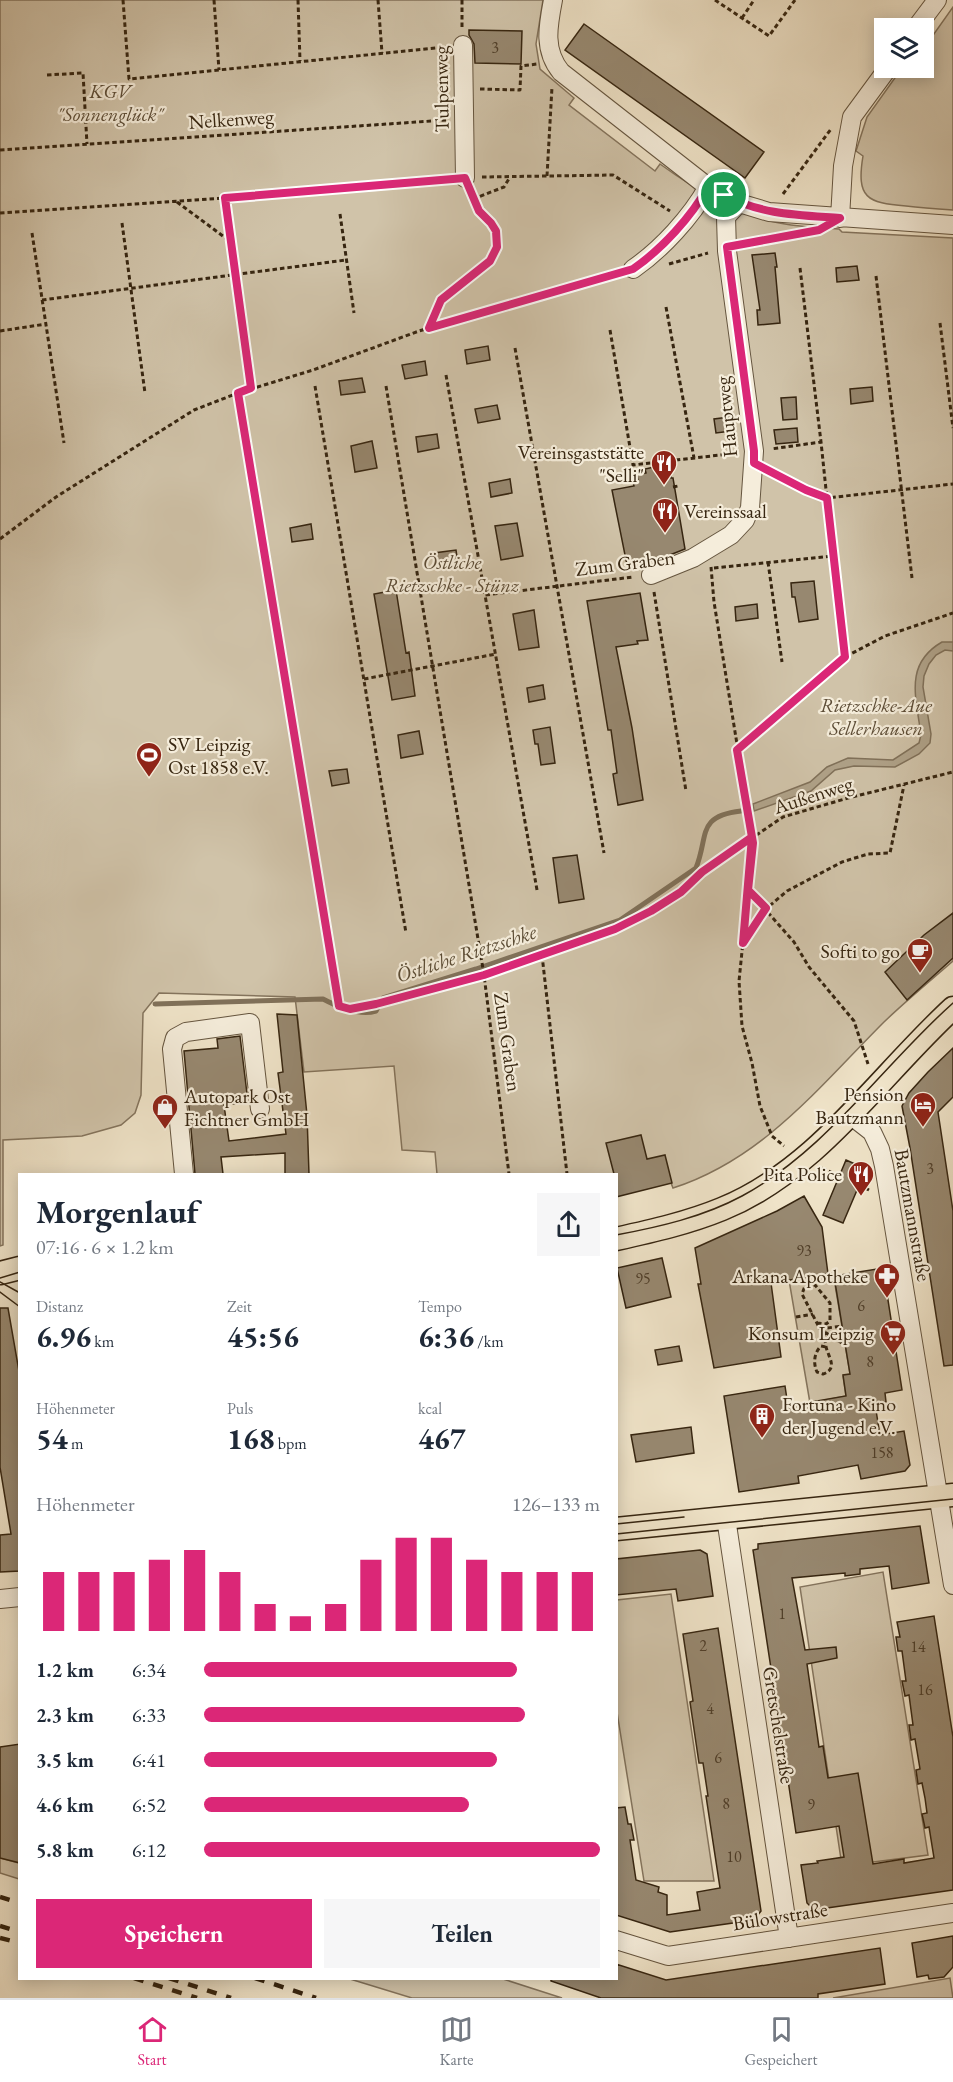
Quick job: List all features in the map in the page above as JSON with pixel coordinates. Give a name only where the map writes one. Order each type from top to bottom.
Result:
[{"type":"main road","points":[[618,1239],[678,1225],[724,1209],[773,1181],[807,1156],[953,1008]]},
{"type":"main road","points":[[0,1273],[18,1268]]},
{"type":"main road","points":[[618,1529],[946,1496]]},
{"type":"street","points":[[553,0],[548,35],[553,61],[561,72],[572,83],[708,187],[739,203],[769,212],[953,225]]},
{"type":"street","points":[[924,18],[937,0]]},
{"type":"street","name":"Tulpenweg","points":[[462,45],[465,178]]},
{"type":"street","points":[[840,218],[843,166],[852,117],[881,78]]},
{"type":"street","points":[[633,269],[656,252],[702,198],[708,187]]},
{"type":"street","name":"Hauptweg","points":[[651,575],[693,558],[731,535],[745,520],[750,508],[754,457],[727,247],[726,217],[739,203]]},
{"type":"street","points":[[184,1173],[172,1049],[175,1038],[186,1032],[250,1023],[260,1109]]},
{"type":"street","name":"Bautzmannstraße","points":[[849,1114],[868,1127],[880,1149],[892,1274],[946,1496],[953,1585]]},
{"type":"street","name":"Gretschelstraße","points":[[726,1518],[789,1938]]},
{"type":"street","points":[[0,1599],[18,1597]]},
{"type":"street","name":"Bülowstraße","points":[[618,1941],[668,1956],[953,1913]]},
{"type":"path","points":[[123,0],[129,79],[462,45]]},
{"type":"path","points":[[213,0],[219,70]]},
{"type":"path","points":[[298,0],[300,61]]},
{"type":"path","points":[[378,0],[382,53]]},
{"type":"path","name":"Tulpenweg","points":[[462,0],[462,45]]},
{"type":"path","points":[[715,0],[769,36],[795,0]]},
{"type":"path","points":[[742,18],[754,0]]},
{"type":"path","points":[[547,176],[553,61]]},
{"type":"path","points":[[463,88],[520,90],[521,66],[531,65]]},
{"type":"path","points":[[47,75],[83,73],[87,144]]},
{"type":"path","name":"Nelkenweg","points":[[0,150],[464,119]]},
{"type":"path","points":[[777,201],[837,120]]},
{"type":"path","points":[[0,213],[225,198],[465,178],[613,175],[684,220]]},
{"type":"path","points":[[473,198],[504,187],[510,177]]},
{"type":"path","points":[[429,328],[441,300],[474,272],[485,266],[496,252],[498,239],[496,231],[479,211],[465,178]]},
{"type":"path","points":[[225,198],[251,388]]},
{"type":"path","points":[[176,201],[231,242]]},
{"type":"path","points":[[340,213],[354,313]]},
{"type":"path","points":[[122,223],[145,393]]},
{"type":"path","points":[[32,233],[64,443]]},
{"type":"path","points":[[0,539],[56,497],[194,410],[251,388],[313,370],[429,328],[633,269],[652,269],[727,247],[796,234]]},
{"type":"path","points":[[42,300],[346,260]]},
{"type":"path","points":[[800,268],[845,657]]},
{"type":"path","points":[[876,276],[912,578]]},
{"type":"path","points":[[666,307],[693,458]]},
{"type":"path","points":[[940,323],[953,428]]},
{"type":"path","points":[[0,331],[46,324]]},
{"type":"path","points":[[610,330],[633,465],[693,458],[754,457],[821,442]]},
{"type":"path","points":[[514,348],[604,853]]},
{"type":"path","points":[[446,375],[537,890]]},
{"type":"path","points":[[315,386],[406,933]]},
{"type":"path","name":"Zum Graben","points":[[386,386],[483,963],[509,1173]]},
{"type":"path","name":"Außenweg","points":[[238,393],[339,1006],[350,1009],[376,1004],[484,975],[615,929],[642,916],[681,892],[702,872],[783,817],[953,772]]},
{"type":"path","points":[[754,457],[806,490],[827,498],[953,484]]},
{"type":"path","points":[[673,487],[678,486]]},
{"type":"path","points":[[784,1146],[772,1136],[760,1106],[753,1063],[742,1026],[739,981],[752,837],[714,602],[711,568],[833,556]]},
{"type":"path","points":[[768,562],[782,662]]},
{"type":"path","points":[[651,575],[686,791]]},
{"type":"path","name":"Zum Graben","points":[[485,596],[651,575]]},
{"type":"path","points":[[737,750],[845,657],[885,636],[953,613]]},
{"type":"path","points":[[364,679],[496,654]]},
{"type":"path","points":[[743,943],[766,908],[787,891],[842,862],[868,854],[890,853],[904,785]]},
{"type":"path","points":[[748,890],[794,942],[809,967],[854,1021],[868,1064]]},
{"type":"path","points":[[542,955],[567,1173]]},
{"type":"path","points":[[817,1323],[826,1324],[830,1321],[830,1303],[815,1285],[809,1284],[805,1286],[802,1294],[817,1323],[822,1330],[845,1345]]},
{"type":"path","points":[[796,1317],[813,1314]]},
{"type":"path","points":[[822,1330],[842,1326]]},
{"type":"path","points":[[822,1330],[830,1354],[831,1368],[823,1374],[817,1372],[815,1356],[821,1346],[826,1347]]},
{"type":"green space","name":"Östliche Rietzschke - Stünz","points":[[0,0],[543,0],[536,44],[540,69],[574,98],[569,105],[655,171],[660,164],[699,190],[727,205],[755,217],[778,223],[839,229],[842,232],[953,238],[953,961],[884,1022],[812,1095],[762,1140],[735,1159],[673,1188],[671,1183],[618,1173],[437,1173],[435,1152],[402,1150],[394,1066],[304,1072],[295,997],[159,993],[143,1013],[141,1095],[135,1113],[121,1125],[82,1136],[3,1140],[3,1245],[0,1246]]},
{"type":"green space","points":[[953,7],[953,210],[893,205],[873,200],[863,189],[861,170],[863,156],[856,151],[867,117],[895,78],[934,78],[934,34]]},
{"type":"green space","points":[[833,1273],[850,1374],[843,1376],[846,1396],[810,1403],[789,1280]]},
{"type":"green space","points":[[883,1572],[928,1855],[842,1866],[800,1587]]},
{"type":"green space","points":[[671,1594],[714,1881],[644,1881],[618,1718],[618,1600]]},
{"type":"green space","points":[[0,1858],[18,1863],[18,1879],[0,1873]]},
{"type":"green space","points":[[950,1978],[953,1998],[833,1998]]},
{"type":"green space","points":[[353,1980],[506,1980],[562,1998],[412,1998]]},
{"type":"shaded area","points":[[942,642],[953,642],[953,651],[945,650],[936,655],[924,676],[923,687],[931,734],[930,743],[919,754],[895,767],[854,766],[835,770],[811,791],[754,811],[753,804],[810,782],[827,767],[848,758],[893,760],[919,743],[921,735],[915,695],[917,671],[922,660]]},
{"type":"building","points":[[584,24],[764,152],[745,178],[565,50]]},
{"type":"building","points":[[469,30],[522,31],[521,64],[475,63],[474,44]]},
{"type":"building","points":[[775,253],[780,323],[758,325],[757,310],[760,310],[752,255]]},
{"type":"building","points":[[857,266],[859,280],[837,282],[836,268]]},
{"type":"building","points":[[488,346],[490,360],[467,364],[465,350]]},
{"type":"building","points":[[425,361],[427,375],[405,379],[402,365]]},
{"type":"building","points":[[362,378],[365,392],[341,395],[339,381]]},
{"type":"building","points":[[872,387],[873,401],[851,404],[850,389]]},
{"type":"building","points":[[796,397],[797,419],[783,420],[781,398]]},
{"type":"building","points":[[497,405],[500,419],[478,423],[475,409]]},
{"type":"building","points":[[729,417],[731,431],[716,433],[714,419]]},
{"type":"building","points":[[797,428],[798,442],[776,444],[774,430]]},
{"type":"building","points":[[437,434],[439,448],[418,452],[416,437]]},
{"type":"building","points":[[372,441],[377,468],[355,472],[351,446]]},
{"type":"building","points":[[668,464],[671,478],[673,478],[685,549],[657,560],[627,565],[612,490],[634,486],[633,482],[638,481],[637,475],[646,473],[645,469]]},
{"type":"building","points":[[510,479],[512,493],[491,497],[489,483]]},
{"type":"building","points":[[517,523],[523,556],[501,560],[495,526]]},
{"type":"building","points":[[311,524],[313,539],[292,542],[290,528]]},
{"type":"building","points":[[456,550],[458,564],[436,568],[434,553]]},
{"type":"building","points":[[814,581],[818,619],[799,622],[795,597],[792,597],[791,583]]},
{"type":"building","points":[[396,590],[406,653],[409,652],[415,696],[392,700],[374,594]]},
{"type":"building","points":[[640,593],[648,640],[616,647],[643,800],[618,805],[613,774],[617,773],[611,730],[608,730],[587,601]]},
{"type":"building","points":[[757,604],[758,618],[736,621],[735,607]]},
{"type":"building","points":[[534,610],[539,647],[519,650],[513,614]]},
{"type":"building","points":[[543,685],[545,699],[529,702],[527,688]]},
{"type":"building","points":[[550,727],[555,763],[541,765],[533,730]]},
{"type":"building","points":[[419,731],[423,754],[401,758],[398,735]]},
{"type":"building","points":[[347,769],[349,783],[332,786],[329,771]]},
{"type":"building","points":[[577,855],[584,899],[559,903],[553,858]]},
{"type":"building","points":[[953,913],[953,958],[907,1000],[885,972],[924,935]]},
{"type":"building","points":[[277,1014],[297,1015],[307,1115],[309,1173],[285,1173],[285,1153],[221,1157],[223,1173],[195,1173],[184,1051],[218,1048],[217,1039],[240,1036],[248,1102],[224,1105],[229,1141],[286,1134],[278,1073],[283,1072]]},
{"type":"building","points":[[953,1048],[953,1097],[938,1112],[953,1211],[953,1365],[944,1366],[902,1106],[909,1093]]},
{"type":"building","points":[[641,1135],[647,1159],[665,1155],[672,1183],[618,1196],[618,1173],[614,1173],[606,1143]]},
{"type":"building","points":[[846,1160],[866,1169],[843,1223],[823,1215]]},
{"type":"building","points":[[804,1196],[822,1227],[828,1274],[771,1283],[781,1357],[714,1368],[698,1284],[701,1284],[695,1248],[777,1211]]},
{"type":"building","points":[[662,1258],[671,1297],[626,1308],[618,1268]]},
{"type":"building","points":[[883,1268],[902,1390],[885,1393],[886,1402],[875,1404],[880,1435],[904,1431],[910,1465],[905,1471],[861,1479],[858,1465],[798,1476],[799,1483],[739,1492],[724,1396],[785,1386],[788,1406],[846,1396],[843,1375],[850,1374],[834,1276]]},
{"type":"building","points":[[0,1308],[8,1308],[18,1366],[18,1571],[0,1572],[0,1535],[11,1534],[0,1467]]},
{"type":"building","points":[[679,1346],[682,1361],[658,1365],[655,1350]]},
{"type":"building","points":[[691,1427],[694,1453],[636,1462],[631,1435]]},
{"type":"building","points":[[920,1526],[929,1583],[892,1589],[889,1566],[860,1569],[860,1574],[845,1576],[845,1573],[792,1578],[805,1650],[836,1647],[837,1658],[807,1664],[819,1747],[823,1746],[828,1778],[858,1773],[873,1864],[904,1859],[904,1863],[934,1858],[929,1827],[925,1828],[922,1814],[927,1813],[925,1798],[922,1783],[918,1784],[916,1770],[920,1769],[915,1739],[911,1740],[909,1725],[913,1725],[909,1695],[905,1696],[902,1681],[906,1681],[902,1651],[898,1651],[896,1637],[900,1637],[897,1622],[934,1616],[953,1737],[953,1890],[813,1909],[807,1903],[801,1865],[844,1857],[839,1826],[796,1833],[753,1550],[758,1549],[758,1544]]},
{"type":"building","points":[[700,1550],[707,1554],[713,1596],[678,1601],[676,1589],[618,1595],[618,1559]]},
{"type":"building","points":[[718,1628],[761,1911],[754,1920],[670,1932],[618,1916],[618,1808],[625,1807],[628,1824],[631,1824],[634,1840],[630,1840],[636,1880],[659,1887],[658,1892],[667,1895],[667,1915],[700,1910],[697,1892],[720,1888],[703,1763],[699,1763],[690,1702],[693,1701],[683,1634]]},
{"type":"building","points":[[18,1744],[18,1862],[0,1858],[0,1747]]},
{"type":"building","points":[[953,1936],[953,1967],[944,1977],[929,1979],[928,1975],[917,1977],[912,1943]]},
{"type":"building","points":[[880,1948],[885,1984],[818,1994],[818,1998],[601,1998],[551,1981],[618,1980],[618,1965],[666,1980]]},
{"type":"waterway","name":"Östliche Rietzschke","points":[[155,1004],[323,999],[356,1012],[376,1011],[383,998],[620,920],[696,868],[706,829],[710,823],[727,814],[741,811]]},
{"type":"tram line","points":[[618,1235],[664,1225],[712,1210],[742,1196],[773,1177],[801,1155],[853,1106],[927,1027],[953,1003]]},
{"type":"tram line","points":[[0,1278],[18,1273]]},
{"type":"tram line","points":[[0,1282],[18,1292]]},
{"type":"tram line","points":[[0,1292],[18,1306]]},
{"type":"tram line","points":[[618,1534],[953,1499]]},
{"type":"tram line","points":[[618,1524],[684,1517]]},
{"type":"railway","points":[[0,1897],[18,1902]]},
{"type":"railway","points":[[0,1926],[18,1931]]},
{"type":"railway","points":[[0,1938],[18,1942]]},
{"type":"railway","points":[[140,1980],[197,1998]]},
{"type":"railway","points":[[175,1980],[231,1998]]},
{"type":"railway","points":[[261,1980],[316,1998]]},
{"type":"place","name":"Vereinsgaststätte \"Selli\"","points":[[664,486]]},
{"type":"place","name":"Vereinssaal","points":[[665,534]]},
{"type":"place","name":"SV Leipzig Ost 1858 e.V.","points":[[149,778]]},
{"type":"place","name":"Softi to go","points":[[920,974]]},
{"type":"place","name":"Pension Bautzmann","points":[[923,1128]]},
{"type":"place","name":"Autopark Ost Fichtner GmbH","points":[[165,1130]]},
{"type":"place","name":"Pita Police","points":[[861,1197]]},
{"type":"place","name":"Arkana Apotheke","points":[[887,1299]]},
{"type":"place","name":"Konsum Leipzig","points":[[893,1356]]},
{"type":"place","name":"Fortuna - Kino der Jugend e.V.","points":[[762,1439]]},
{"type":"route","points":[[724,195],[708,187],[702,198],[656,252],[633,269],[429,328],[433,314],[441,300],[474,272],[485,266],[494,257],[497,247],[496,231],[479,211],[465,178],[225,198],[251,388],[238,393],[339,1006],[350,1009],[376,1004],[484,975],[615,929],[651,911],[681,892],[702,872],[752,837],[753,843],[750,859],[743,943],[766,908],[748,890],[753,843],[747,800],[737,750],[845,657],[827,498],[806,490],[754,463],[727,247],[819,230],[840,218],[769,212],[739,203],[724,195]]},
{"type":"park label","name":"KGV \"Sonnenglück\"","points":[[110,102]]},
{"type":"park label","name":"Rietzschke-Aue Sellerhausen","points":[[876,716]]}]
